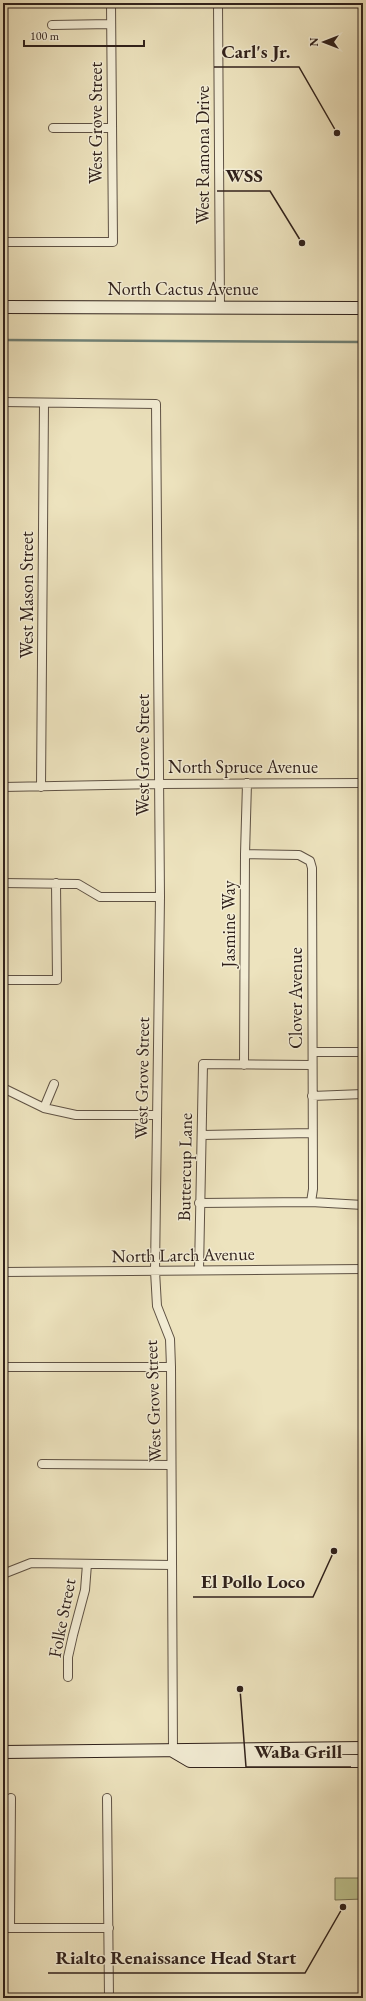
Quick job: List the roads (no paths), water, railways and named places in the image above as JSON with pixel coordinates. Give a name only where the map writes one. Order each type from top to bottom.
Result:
[{"type":"main road","name":"North Cactus Avenue","points":[[3,307],[363,308]]},
{"type":"main road","points":[[216,1761],[227,1756],[260,1756],[263,1748]]},
{"type":"main road","points":[[3,1752],[363,1748]]},
{"type":"main road","points":[[173,1751],[190,1761],[363,1761]]},
{"type":"street","name":"West Grove Street","points":[[3,242],[113,242],[111,3]]},
{"type":"street","name":"West Ramona Drive","points":[[218,3],[220,307]]},
{"type":"street","points":[[52,26],[111,24]]},
{"type":"street","points":[[53,128],[111,128]]},
{"type":"street","points":[[3,402],[44,403]]},
{"type":"street","name":"West Grove Street","points":[[44,403],[156,404],[160,896],[155,1272],[157,1306],[170,1338],[173,1751]]},
{"type":"street","name":"West Mason Street","points":[[42,787],[44,403]]},
{"type":"street","name":"North Spruce Avenue","points":[[3,787],[248,783],[363,783]]},
{"type":"street","name":"Jasmine Way","points":[[244,1065],[245,854],[248,783]]},
{"type":"street","name":"Clover Avenue","points":[[245,854],[299,855],[310,861],[312,868],[313,1189],[311,1202]]},
{"type":"street","points":[[3,883],[78,884],[100,896],[160,896]]},
{"type":"street","points":[[3,980],[57,980],[56,883]]},
{"type":"street","points":[[313,1052],[363,1052]]},
{"type":"street","name":"Buttercup Lane","points":[[199,1270],[200,1203],[202,1192],[203,1064],[244,1065]]},
{"type":"street","points":[[244,1065],[312,1065]]},
{"type":"street","points":[[44,1108],[54,1084]]},
{"type":"street","points":[[3,1088],[44,1108],[76,1115],[157,1115]]},
{"type":"street","points":[[312,1096],[363,1094]]},
{"type":"street","points":[[202,1135],[312,1132]]},
{"type":"street","points":[[200,1203],[311,1202],[363,1205]]},
{"type":"street","name":"North Larch Avenue","points":[[3,1272],[155,1272],[199,1270],[363,1269]]},
{"type":"street","points":[[3,1367],[171,1367]]},
{"type":"street","points":[[42,1464],[171,1465]]},
{"type":"street","points":[[3,1574],[31,1563],[172,1565]]},
{"type":"street","name":"Folke Street","points":[[68,1677],[68,1657],[85,1590],[87,1564]]},
{"type":"street","points":[[11,1798],[6,1928],[109,1928]]},
{"type":"street","points":[[107,1798],[109,1998]]},
{"type":"waterway","points":[[3,340],[363,342]]},
{"type":"place","name":"Carl's Jr.","points":[[337,133]]},
{"type":"place","name":"WSS","points":[[302,243]]},
{"type":"place","name":"El Pollo Loco","points":[[334,1551]]},
{"type":"place","name":"WaBa Grill","points":[[240,1689]]},
{"type":"place","name":"Rialto Renaissance Head Start","points":[[343,1907]]}]
